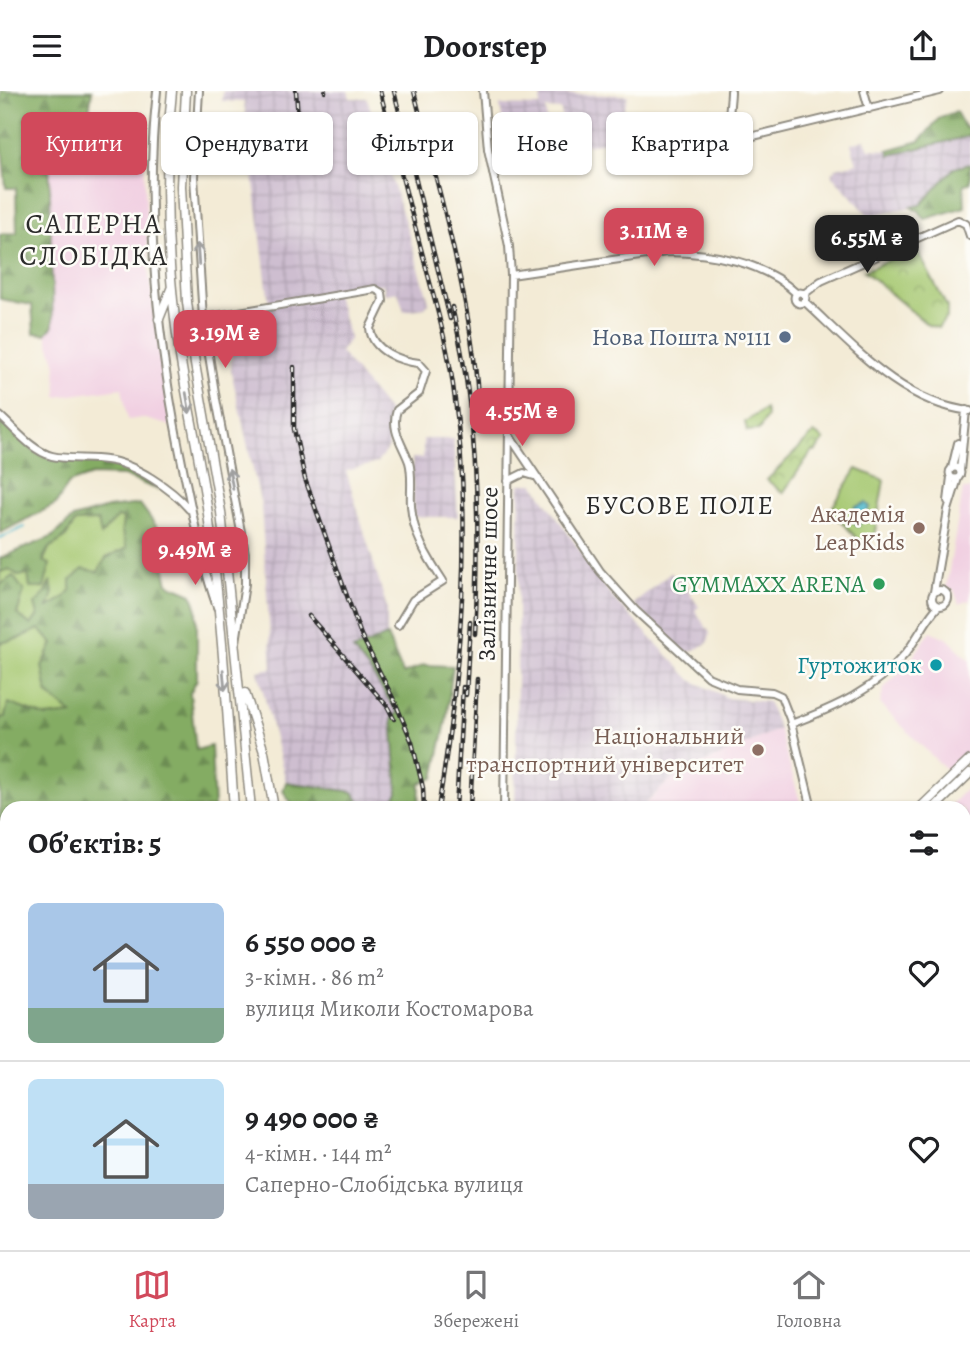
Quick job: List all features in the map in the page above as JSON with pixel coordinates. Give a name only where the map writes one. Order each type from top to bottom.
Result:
[{"type":"main road","points":[[172,91],[167,156],[172,286],[180,355],[206,507],[219,612],[233,801]]},
{"type":"main road","points":[[186,91],[181,186],[187,302],[195,364],[222,512],[250,801]]},
{"type":"main road","points":[[159,319],[172,286]]},
{"type":"main road","points":[[239,670],[264,752],[273,801]]},
{"type":"main road","points":[[927,801],[970,760]]},
{"type":"main road","points":[[941,801],[970,773]]},
{"type":"street","points":[[158,91],[151,179],[159,319],[169,391],[199,553],[219,612]]},
{"type":"street","points":[[199,91],[194,177],[203,318],[245,553],[246,570],[236,643]]},
{"type":"street","name":"Залізничне шосе","points":[[483,91],[488,149],[509,246],[512,275],[504,801]]},
{"type":"street","points":[[731,91],[730,127],[736,137],[747,139],[940,91]]},
{"type":"street","points":[[864,91],[869,109]]},
{"type":"street","points":[[802,296],[821,281],[958,220],[966,224],[970,236]]},
{"type":"street","points":[[512,275],[667,252],[717,257],[763,270],[802,296],[878,369],[908,389],[945,405],[968,410]]},
{"type":"street","points":[[203,318],[375,289],[382,293],[383,301],[370,328],[374,339],[390,355],[400,360],[419,363],[426,371],[419,393],[397,410],[396,423],[400,446],[409,464],[413,520],[424,552],[443,581],[413,600],[398,625]]},
{"type":"street","points":[[956,475],[949,473],[968,410]]},
{"type":"street","points":[[929,620],[937,590],[948,510],[968,410]]},
{"type":"street","points":[[0,417],[37,448],[51,456],[107,460],[134,468],[161,485],[191,511]]},
{"type":"street","points":[[508,434],[600,571],[620,596],[708,677],[737,689],[772,692],[781,696],[810,801]]},
{"type":"street","points":[[508,481],[524,473],[536,477]]},
{"type":"street","points":[[791,725],[856,696],[878,682],[906,653],[934,610],[946,603],[948,598],[945,591],[937,590]]},
{"type":"street","points":[[932,601],[939,606]]},
{"type":"shaded area","points":[[223,91],[348,91],[350,98],[367,98],[371,112],[347,112],[347,175],[391,175],[429,301],[425,308],[404,311],[398,292],[385,294],[383,284],[335,292],[350,338],[340,352],[388,411],[389,446],[377,463],[346,471],[387,608],[387,636],[353,650],[398,714],[392,718],[398,793],[393,801],[359,801],[353,792],[286,782],[258,671],[272,668],[261,505],[231,371],[233,318],[270,311],[253,175],[333,175],[333,112],[245,112],[244,102],[222,101]]},
{"type":"shaded area","points":[[541,94],[628,95],[623,112],[606,112],[606,142],[592,144],[592,112],[546,109],[546,112],[501,112],[500,105],[540,106]]},
{"type":"shaded area","points":[[970,136],[970,164],[954,168],[921,205],[869,216],[831,174],[836,168],[857,163],[851,144],[865,140],[869,149],[888,150],[891,155]]},
{"type":"shaded area","points":[[50,175],[145,175],[149,276],[171,426],[142,418],[128,420],[122,388],[57,397],[56,365],[46,334],[53,326]]},
{"type":"shaded area","points":[[423,439],[453,439],[458,517],[414,517],[412,458],[423,458]]},
{"type":"shaded area","points":[[520,484],[534,484],[612,597],[691,680],[728,698],[768,702],[779,729],[684,772],[669,781],[648,801],[515,801]]},
{"type":"shaded area","points":[[963,489],[970,489],[970,600],[959,604],[954,590],[946,588]]},
{"type":"shaded area","points":[[671,572],[676,580],[680,578],[699,607],[695,610],[710,633],[708,643],[686,654],[633,604]]},
{"type":"shaded area","points":[[931,631],[948,639],[970,660],[970,750],[949,773],[880,704],[884,688],[910,661]]},
{"type":"shaded area","name":"Національний транспортний університет","points":[[779,729],[800,801],[649,801],[669,781]]},
{"type":"shaded area","points":[[970,785],[970,801],[954,801]]},
{"type":"green space","points":[[1,91],[92,91],[89,112],[21,112],[21,175],[50,175],[53,326],[46,334],[34,333],[32,305],[0,299],[0,234],[17,233],[16,188],[6,188],[0,126]]},
{"type":"green space","points":[[956,112],[965,128],[970,127],[970,136],[890,155],[888,150],[920,141],[940,117]]},
{"type":"green space","points":[[970,164],[970,183],[964,184],[965,207],[925,219],[918,210],[911,207],[921,205],[954,168]]},
{"type":"green space","points":[[916,248],[947,307],[947,317],[938,328],[928,325],[864,271]]},
{"type":"green space","points":[[765,409],[767,416],[759,430],[747,431],[745,422]]},
{"type":"green space","points":[[0,422],[34,451],[52,460],[111,464],[136,474],[159,490],[124,476],[92,475],[69,483],[56,504],[0,533]]},
{"type":"green space","points":[[814,433],[824,440],[815,452],[812,451],[783,493],[767,480]]},
{"type":"green space","points":[[857,469],[884,480],[874,537],[862,544],[841,521],[828,514]]},
{"type":"green space","points":[[140,504],[156,526],[168,584],[192,594],[197,610],[197,679],[190,693],[196,750],[211,746],[214,801],[0,801],[0,718],[5,717],[8,703],[46,717],[72,714],[47,693],[42,666],[53,644],[39,629],[0,643],[0,585],[13,576],[24,591],[17,614],[31,625],[38,615],[35,604],[44,595],[51,581],[53,593],[48,607],[65,597],[71,590],[71,580],[83,569],[98,572],[106,558],[127,548],[122,532],[123,518],[117,517],[101,535],[98,521],[75,522],[65,538],[49,548],[43,561],[50,564],[44,588],[30,588],[28,574],[19,576],[9,569],[0,572],[0,558],[52,537],[73,518],[108,508]]},
{"type":"green space","points":[[117,517],[123,518],[122,532],[128,548],[106,558],[98,572],[47,608],[50,582],[44,595],[35,604],[38,615],[31,625],[17,614],[24,591],[13,577],[0,585],[0,572],[9,569],[19,576],[43,562],[49,548],[65,538],[75,522],[98,520],[101,534]]},
{"type":"green space","points":[[39,628],[53,643],[43,666],[73,714],[46,717],[8,703],[5,717],[0,718],[0,643],[20,638]]},
{"type":"green space","points":[[387,636],[403,674],[424,665],[453,666],[446,722],[434,778],[420,783],[419,801],[393,801],[398,793],[392,718],[398,713],[353,650]]},
{"type":"green space","points":[[286,782],[353,792],[359,801],[290,801],[283,791]]},
{"type":"water","points":[[866,503],[870,507],[858,526],[853,521],[855,507]]},
{"type":"waterway","points":[[0,538],[25,527]]},
{"type":"railway","points":[[296,91],[298,112]]},
{"type":"railway","points":[[380,91],[444,336],[459,438],[463,491],[462,597],[453,704],[439,801]]},
{"type":"railway","points":[[394,91],[450,319]]},
{"type":"railway","points":[[414,91],[461,281],[478,396]]},
{"type":"railway","points":[[452,307],[467,387],[476,469],[478,552],[475,634]]},
{"type":"railway","points":[[294,367],[294,429],[305,479],[361,635],[412,742],[424,801]]},
{"type":"railway","points":[[309,616],[387,706],[394,719]]},
{"type":"railway","points":[[466,695],[470,622]]},
{"type":"railway","points":[[470,801],[477,679]]},
{"type":"railway","points":[[456,801],[463,687]]},
{"type":"place","name":"Нова Пошта №111","points":[[785,337]]},
{"type":"place","name":"Академія LeapKids","points":[[919,528]]},
{"type":"place","name":"GYMMAXX ARENA","points":[[879,584]]},
{"type":"place","name":"Гуртожиток","points":[[936,665]]},
{"type":"place","name":"Національний транспортний університет","points":[[758,750]]},
{"type":"district","name":"САПЕРНА СЛОБІДКА","points":[[94,240]]},
{"type":"district","name":"БУСОВЕ ПОЛЕ","points":[[680,505]]}]
